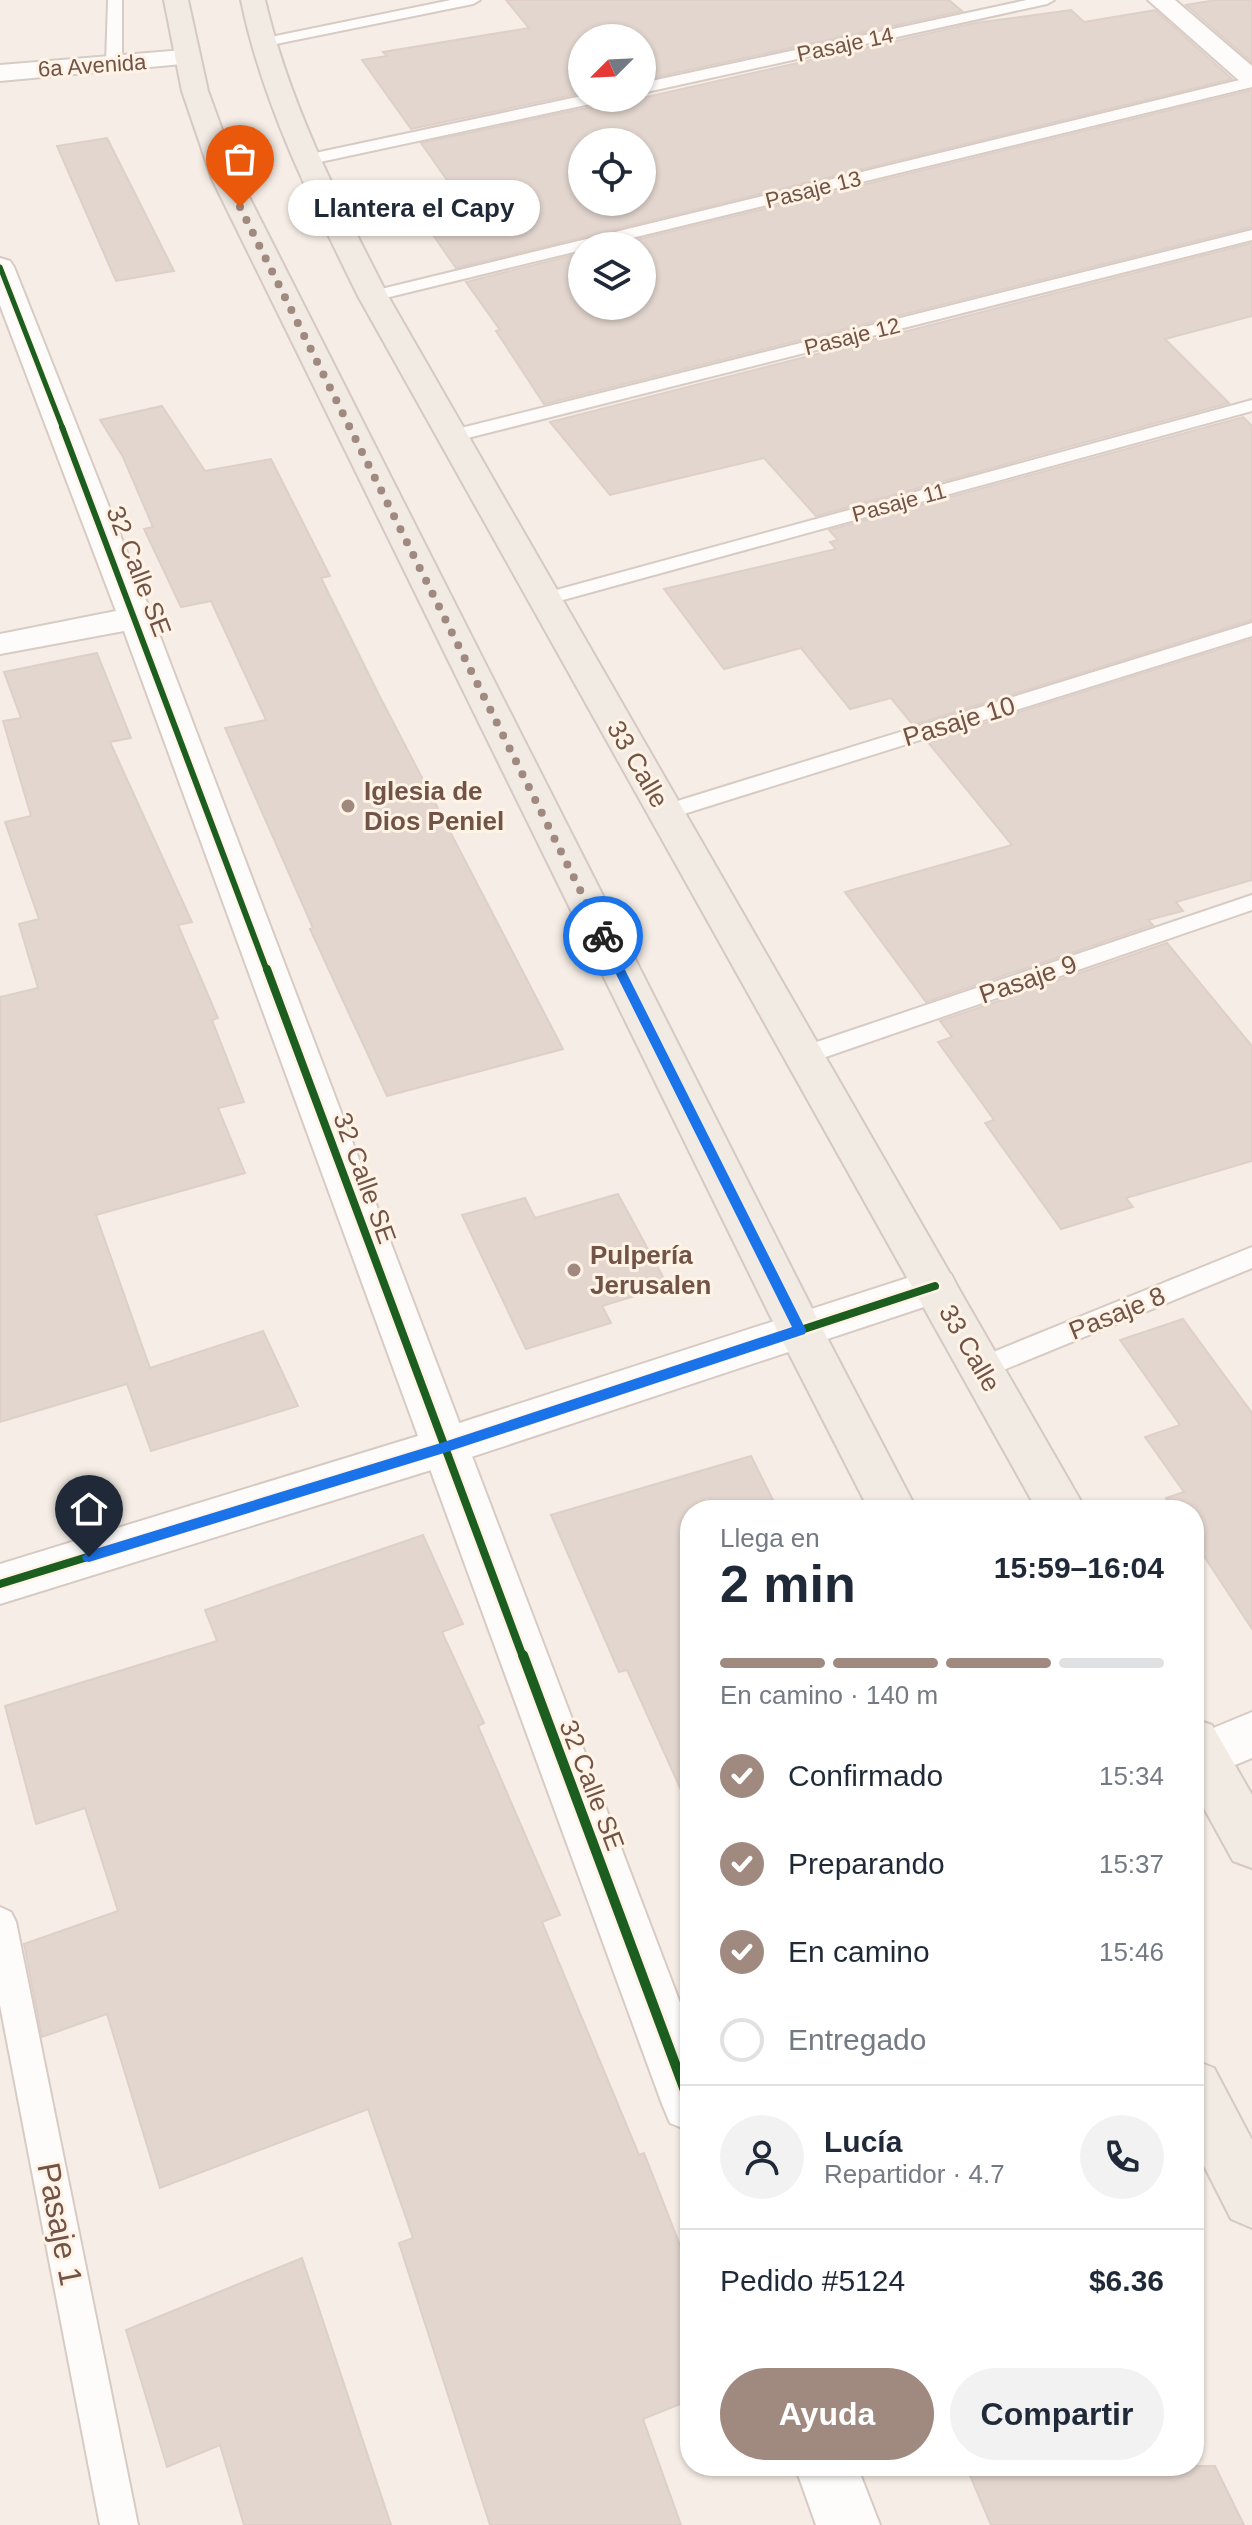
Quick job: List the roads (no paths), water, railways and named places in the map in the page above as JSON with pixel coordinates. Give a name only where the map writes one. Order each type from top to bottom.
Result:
[{"type":"main road","points":[[176,0],[184,58],[201,117],[226,179],[888,1500]]},
{"type":"main road","name":"33 Calle","points":[[253,0],[261,43],[306,160],[373,296],[1056,1500]]},
{"type":"main road","points":[[1204,1760],[1252,1844]]},
{"type":"main road","points":[[1204,2106],[1252,2199]]},
{"type":"street","points":[[1160,0],[1252,81]]},
{"type":"street","name":"6a Avenida","points":[[0,73],[184,58]]},
{"type":"street","name":"32 Calle SE","points":[[0,267],[136,618],[680,2077]]},
{"type":"street","points":[[0,644],[136,618]]},
{"type":"street","points":[[0,1584],[444,1447],[935,1286]]},
{"type":"street","points":[[1204,1747],[1252,1734]]},
{"type":"street","points":[[830,2476],[848,2525]]},
{"type":"lane","points":[[114,64],[115,0]]},
{"type":"lane","points":[[261,43],[473,0]]},
{"type":"lane","name":"Pasaje 14","points":[[656,85],[1047,0]]},
{"type":"lane","name":"Pasaje 13","points":[[373,296],[1252,81]]},
{"type":"lane","points":[[306,160],[568,104]]},
{"type":"lane","name":"Pasaje 12","points":[[452,436],[1252,235]]},
{"type":"lane","name":"Pasaje 11","points":[[545,599],[1252,405]]},
{"type":"lane","name":"Pasaje 10","points":[[666,812],[1252,629]]},
{"type":"lane","name":"Pasaje 9","points":[[805,1055],[1252,902]]},
{"type":"lane","name":"Pasaje 8","points":[[981,1368],[1252,1257]]},
{"type":"lane","name":"Pasaje 1","points":[[0,1922],[119,2525]]},
{"type":"place","name":"Llantera el Capy","points":[[240,207]]},
{"type":"place","name":"Iglesia de Dios Peniel","points":[[348,806]]},
{"type":"place","name":"Pulpería Jerusalen","points":[[574,1270]]}]
